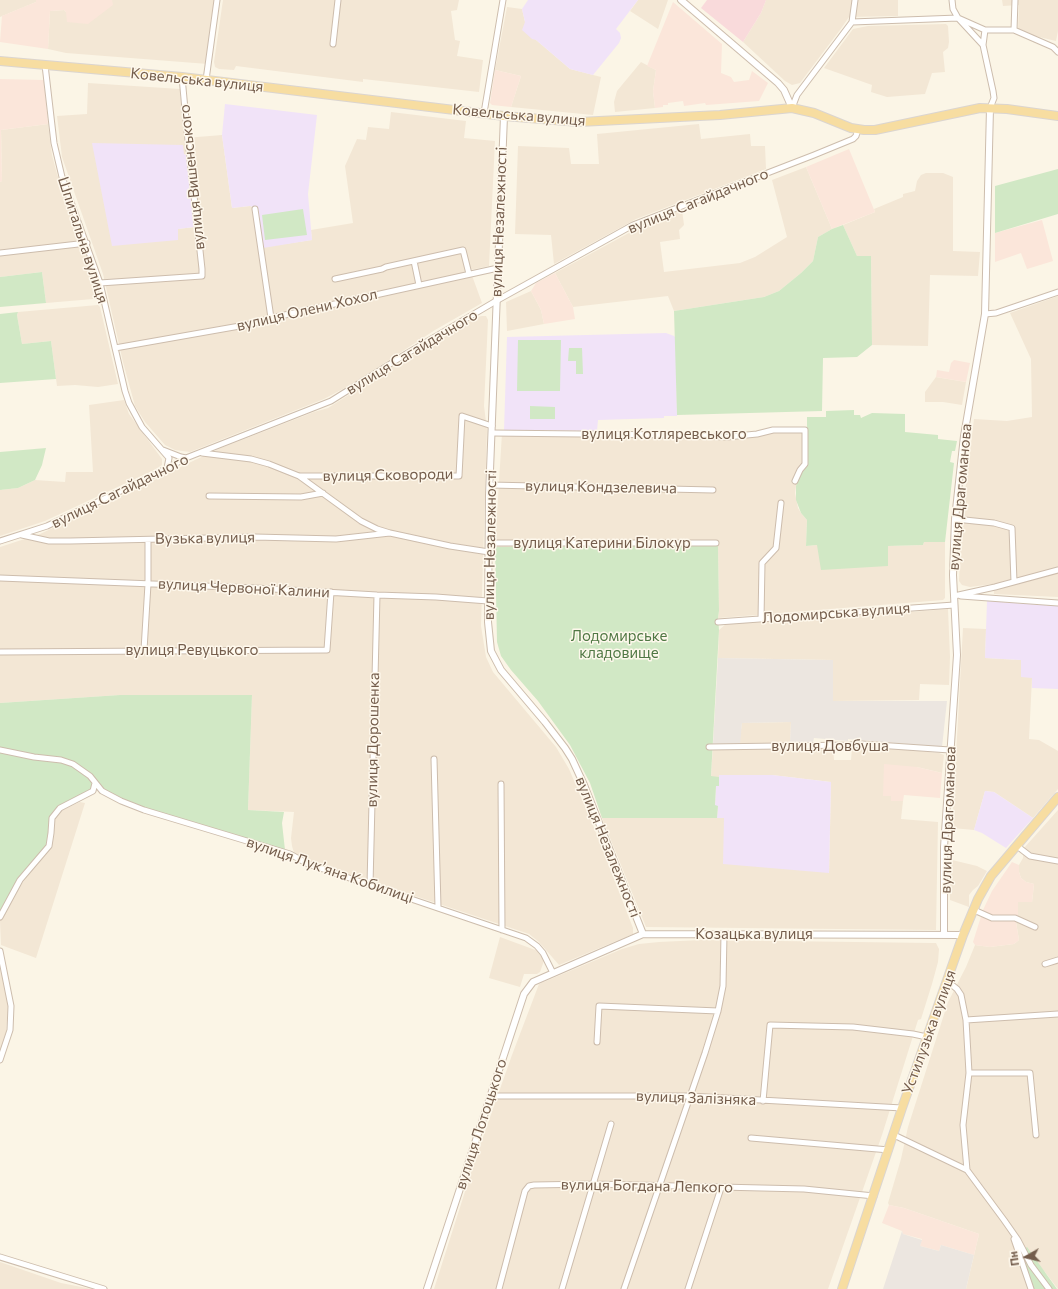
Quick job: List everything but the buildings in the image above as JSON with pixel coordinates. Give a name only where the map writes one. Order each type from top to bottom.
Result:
[{"type":"main road","name":"Ковельська вулиця","points":[[0,61],[182,77],[504,116],[579,122],[720,115],[792,108],[814,113],[851,128],[875,130],[969,110],[990,108],[1058,116]]},
{"type":"main road","name":"Устилузька вулиця","points":[[842,1289],[902,1108],[963,935],[991,876],[1058,797]]},
{"type":"street","points":[[206,80],[217,0]]},
{"type":"street","points":[[333,44],[338,0]]},
{"type":"street","points":[[484,113],[503,0]]},
{"type":"street","points":[[681,0],[778,83],[784,90],[792,108]]},
{"type":"street","points":[[792,108],[797,96],[852,22],[855,0]]},
{"type":"street","points":[[952,0],[953,9],[958,18],[983,45]]},
{"type":"street","points":[[1014,30],[1015,0]]},
{"type":"street","points":[[852,22],[958,18],[985,30],[1014,30],[1053,47],[1058,52]]},
{"type":"street","points":[[985,30],[983,45],[994,98],[990,108]]},
{"type":"street","name":"Шпитальна вулиця","points":[[46,66],[54,143],[62,177],[87,243],[100,283],[129,403],[142,427],[162,450],[186,458]]},
{"type":"street","name":"вулиця Вишенського","points":[[100,283],[202,276],[182,77]]},
{"type":"street","name":"вулиця Драгоманова","points":[[944,934],[944,848],[957,655],[953,575],[955,519],[964,436],[984,314],[990,108]]},
{"type":"street","name":"вулиця Незалежності","points":[[504,116],[496,301],[488,552],[488,622],[491,651],[500,670],[544,722],[572,759],[584,785],[643,934]]},
{"type":"street","name":"вулиця Сагайдачного","points":[[0,541],[47,526],[150,477],[186,458],[331,401],[406,354],[496,301],[633,225],[814,155],[856,136],[858,129]]},
{"type":"street","points":[[255,209],[271,318]]},
{"type":"street","points":[[0,253],[87,243]]},
{"type":"street","points":[[335,279],[464,250],[469,274]]},
{"type":"street","points":[[414,261],[419,285]]},
{"type":"street","name":"вулиця Олени Хохол","points":[[115,348],[251,324],[271,318],[498,268]]},
{"type":"street","points":[[984,314],[996,313],[1058,292]]},
{"type":"street","name":"вулиця Сковороди","points":[[299,476],[460,476],[462,416],[492,426]]},
{"type":"street","name":"вулиця Котляревського","points":[[492,433],[727,437],[757,434],[773,430],[805,430],[805,464],[800,470],[795,481]]},
{"type":"street","points":[[162,450],[168,458],[167,468]]},
{"type":"street","points":[[200,453],[251,459],[269,464],[299,476],[362,521],[377,529],[450,546],[488,552]]},
{"type":"street","name":"вулиця Кондзелевича","points":[[490,485],[713,490]]},
{"type":"street","points":[[209,496],[301,496],[324,493]]},
{"type":"street","points":[[761,619],[762,563],[776,548],[781,504]]},
{"type":"street","points":[[955,519],[994,523],[1012,528],[1014,582]]},
{"type":"street","name":"Вузька вулиця","points":[[21,535],[49,541],[255,537],[336,538],[390,533]]},
{"type":"street","points":[[144,650],[148,584],[148,540]]},
{"type":"street","name":"вулиця Катерини Білокур","points":[[489,543],[716,543]]},
{"type":"street","points":[[954,596],[1058,570]]},
{"type":"street","name":"вулиця Червоної Калини","points":[[0,578],[377,595],[436,596],[488,601]]},
{"type":"street","name":"вулиця Ревуцького","points":[[0,652],[327,650],[331,592]]},
{"type":"street","name":"вулиця Дорошенка","points":[[370,885],[377,595]]},
{"type":"street","points":[[954,596],[1058,603]]},
{"type":"street","name":"Лодомирська вулиця","points":[[718,622],[954,605]]},
{"type":"street","name":"вулиця Довбуша","points":[[709,747],[862,744],[950,750]]},
{"type":"street","name":"вулиця Лукʼяна Кобилиці","points":[[0,750],[34,757],[61,760],[73,764],[90,776],[102,791],[121,801],[144,810],[290,854],[308,864],[526,938],[544,953],[553,973]]},
{"type":"street","points":[[434,759],[438,907]]},
{"type":"street","points":[[0,917],[20,880],[49,846],[52,818],[60,808],[93,791],[95,783]]},
{"type":"street","points":[[501,784],[502,930]]},
{"type":"street","points":[[1017,846],[1030,856],[1058,861]]},
{"type":"street","points":[[974,910],[992,918],[1015,918],[1035,928]]},
{"type":"street","name":"Козацька вулиця","points":[[553,973],[643,934],[963,935]]},
{"type":"street","points":[[624,1289],[718,1011],[723,986],[724,934]]},
{"type":"street","points":[[0,951],[11,1006],[10,1030],[0,1060]]},
{"type":"street","points":[[1045,964],[1058,960]]},
{"type":"street","name":"вулиця Лотоцького","points":[[426,1289],[524,994],[532,982],[553,973]]},
{"type":"street","points":[[947,981],[957,989],[960,995],[966,1020],[969,1073],[963,1125],[967,1170]]},
{"type":"street","points":[[597,1042],[599,1006],[718,1011]]},
{"type":"street","points":[[966,1020],[1058,1014]]},
{"type":"street","points":[[763,1100],[770,1025],[853,1027],[927,1037]]},
{"type":"street","points":[[969,1073],[1030,1073],[1036,1135]]},
{"type":"street","name":"вулиця Залізняка","points":[[491,1096],[690,1096],[902,1108]]},
{"type":"street","points":[[562,1289],[611,1124]]},
{"type":"street","points":[[894,1135],[967,1170],[1012,1232],[1031,1265],[1049,1289]]},
{"type":"street","points":[[751,1138],[889,1150]]},
{"type":"street","name":"вулиця Богдана Лепкого","points":[[499,1289],[525,1190],[528,1186],[534,1184],[804,1189],[874,1196]]},
{"type":"street","points":[[688,1289],[721,1188]]},
{"type":"street","points":[[1012,1232],[1031,1289]]},
{"type":"street","points":[[0,1257],[104,1289]]},
{"type":"shaded area","points":[[0,0],[36,0],[36,2],[0,17]]},
{"type":"shaded area","points":[[36,0],[112,0],[113,5],[88,24],[67,22],[66,12],[64,10],[50,11],[48,49],[0,42],[2,16],[36,2]]},
{"type":"shaded area","points":[[112,0],[217,0],[208,64],[66,53],[48,49],[50,11],[64,10],[66,12],[112,5]]},
{"type":"shaded area","points":[[223,0],[459,0],[457,10],[451,11],[455,40],[460,41],[457,56],[483,60],[479,92],[363,79],[363,82],[236,66],[234,70],[219,69],[215,67],[214,62]]},
{"type":"shaded area","points":[[528,0],[638,0],[616,29],[620,33],[621,38],[619,43],[593,75],[570,69],[522,30],[525,22],[522,9]]},
{"type":"shaded area","points":[[638,0],[668,0],[658,29],[630,11]]},
{"type":"shaded area","points":[[707,0],[766,0],[761,13],[743,42],[701,8]]},
{"type":"shaded area","points":[[766,0],[898,0],[898,16],[849,17],[800,83],[792,85],[785,81],[743,42],[761,13]]},
{"type":"shaded area","points":[[1002,0],[1058,0],[1058,31],[1056,41],[1035,36],[1018,29],[1019,5],[1003,6]]},
{"type":"shaded area","points":[[673,2],[722,44],[721,73],[731,77],[734,82],[749,80],[752,71],[768,83],[759,101],[706,105],[705,103],[684,106],[683,101],[668,103],[668,105],[663,105],[663,107],[655,108],[653,91],[656,70],[647,66]]},
{"type":"shaded area","points":[[507,7],[522,9],[525,22],[536,40],[570,69],[601,77],[593,115],[511,107],[521,76],[495,70]]},
{"type":"shaded area","points":[[946,24],[948,26],[949,42],[948,48],[943,52],[945,72],[932,73],[925,94],[887,97],[871,92],[872,85],[824,68],[853,29],[868,26]]},
{"type":"shaded area","points":[[641,62],[656,70],[653,91],[655,108],[615,112],[614,102],[617,91]]},
{"type":"shaded area","points":[[495,70],[521,76],[511,107],[492,105],[490,103]]},
{"type":"shaded area","points":[[0,79],[44,80],[48,124],[1,130],[2,181],[0,182]]},
{"type":"shaded area","points":[[88,83],[180,89],[185,138],[222,135],[232,208],[250,206],[258,209],[263,247],[312,240],[311,230],[353,223],[345,166],[357,139],[366,140],[368,127],[389,129],[391,112],[466,121],[464,138],[495,141],[489,266],[470,270],[482,303],[435,330],[352,384],[324,399],[190,452],[175,450],[165,445],[145,422],[135,406],[123,362],[103,274],[62,157],[57,116],[87,114]],"holes":[[[184,154],[186,155],[194,227],[178,229]]]},
{"type":"shaded area","points":[[225,104],[317,115],[308,194],[312,240],[263,248],[258,209],[250,206],[232,208],[222,135]]},
{"type":"shaded area","points":[[48,124],[52,155],[57,174],[86,250],[94,279],[97,294],[93,299],[46,303],[42,272],[0,277],[0,182],[2,181],[1,130]]},
{"type":"shaded area","points":[[699,124],[701,139],[750,134],[751,146],[765,146],[766,169],[636,219],[554,264],[551,235],[515,234],[518,146],[569,148],[571,164],[599,164],[597,134]]},
{"type":"shaded area","points":[[92,143],[183,145],[184,154],[186,155],[194,227],[178,229],[178,240],[112,246]]},
{"type":"shaded area","points":[[849,149],[875,212],[832,229],[806,167]]},
{"type":"shaded area","points":[[806,167],[832,229],[818,237],[813,261],[779,291],[764,297],[674,311],[668,296],[573,307],[555,273],[638,228],[682,210],[684,225],[679,230],[680,239],[660,242],[664,272],[740,263],[755,257],[787,237],[772,180]]},
{"type":"shaded area","points":[[926,173],[943,173],[953,177],[953,251],[980,252],[978,276],[930,275],[928,346],[872,345],[871,256],[857,256],[843,225],[875,212],[874,209],[903,197],[903,194],[915,191],[917,181],[921,175]]},
{"type":"shaded area","points":[[1042,220],[1053,261],[1027,269],[1021,253],[995,262],[995,233]]},
{"type":"shaded area","points":[[555,273],[573,307],[575,319],[544,324],[541,310],[531,291],[536,283]]},
{"type":"shaded area","points":[[531,291],[541,310],[544,324],[507,331],[506,302]]},
{"type":"shaded area","points":[[1058,296],[1058,597],[994,594],[993,584],[970,587],[962,585],[959,581],[962,516],[974,419],[1007,421],[1032,417],[1031,359],[1010,313]]},
{"type":"shaded area","points":[[98,305],[100,307],[118,384],[98,387],[75,385],[57,386],[51,341],[22,344],[17,315],[18,312]]},
{"type":"shaded area","points":[[486,316],[488,320],[484,406],[487,430],[481,626],[486,657],[493,672],[556,747],[569,769],[593,825],[633,928],[633,934],[559,965],[539,942],[529,934],[304,859],[294,853],[291,838],[294,812],[248,810],[252,695],[120,695],[0,703],[0,547],[40,534],[221,448],[328,408],[399,363],[477,317]]},
{"type":"shaded area","points":[[666,333],[676,338],[677,416],[664,416],[664,418],[598,420],[597,431],[504,430],[507,337]]},
{"type":"shaded area","points":[[954,360],[970,363],[966,382],[936,377],[937,370],[949,372],[951,363]]},
{"type":"shaded area","points":[[936,377],[966,382],[962,405],[943,402],[925,402],[925,392]]},
{"type":"shaded area","points":[[124,400],[129,414],[162,459],[162,465],[45,521],[0,536],[0,490],[18,488],[35,480],[65,482],[66,472],[93,472],[89,405]]},
{"type":"shaded area","points":[[773,430],[807,430],[807,465],[796,486],[795,493],[798,508],[807,520],[806,546],[817,545],[888,566],[888,546],[923,545],[924,542],[945,542],[945,598],[943,600],[718,618],[718,545],[495,547],[502,433],[727,437]]},
{"type":"shaded area","points":[[987,601],[1058,606],[1058,689],[1032,688],[1032,678],[1021,677],[1021,660],[985,658]]},
{"type":"shaded area","points":[[948,609],[950,657],[949,685],[920,684],[919,700],[832,701],[833,660],[718,658],[719,630],[726,624],[849,617]]},
{"type":"shaded area","points":[[963,628],[986,629],[985,658],[1021,660],[1032,678],[1029,739],[1039,740],[1058,751],[1058,789],[1033,818],[994,792],[985,791],[974,830],[952,828]]},
{"type":"shaded area","points":[[718,658],[833,660],[833,701],[947,701],[942,747],[848,739],[848,741],[814,738],[813,742],[790,742],[791,722],[742,723],[740,744],[713,744]]},
{"type":"shaded area","points":[[791,722],[790,749],[833,748],[834,760],[851,760],[852,748],[871,746],[939,753],[944,755],[942,773],[917,767],[883,795],[891,796],[891,801],[903,801],[901,819],[938,822],[936,930],[646,927],[602,818],[724,818],[829,873],[831,782],[772,775],[719,775],[719,777],[711,777],[713,744],[739,744],[742,723]]},
{"type":"shaded area","points":[[884,764],[917,767],[942,773],[940,798],[904,795],[903,801],[891,801],[891,796],[883,796]]},
{"type":"shaded area","points":[[719,775],[772,775],[831,782],[829,873],[723,864],[724,818],[717,818],[718,806],[715,806],[716,786],[719,786]]},
{"type":"shaded area","points":[[985,791],[994,792],[1033,818],[1006,848],[982,833],[974,830]]},
{"type":"shaded area","points":[[80,802],[85,803],[36,958],[1,945],[0,921],[20,886],[50,847],[55,820],[60,811]]},
{"type":"shaded area","points":[[1058,810],[1058,1289],[1045,1272],[1020,1252],[1034,1289],[966,1289],[979,1234],[904,1208],[889,1205],[888,1203],[901,1159],[908,1127],[948,1002],[966,967],[975,945],[990,947],[1014,944],[1019,940],[1016,922],[1018,915],[1018,902],[1032,902],[1034,884],[1026,882],[1021,878],[1019,872],[1019,865],[1023,858],[1024,848]]},
{"type":"shaded area","points":[[952,860],[977,866],[987,871],[978,886],[969,895],[969,907],[950,900]]},
{"type":"shaded area","points":[[1012,862],[1019,865],[1021,878],[1026,882],[1034,884],[1032,902],[1018,902],[1018,915],[1016,922],[1019,940],[1014,944],[990,947],[975,945],[973,942],[983,910],[992,891]]},
{"type":"shaded area","points":[[500,937],[538,951],[545,958],[540,972],[537,974],[524,974],[520,987],[489,978]]},
{"type":"shaded area","points":[[702,940],[936,943],[939,949],[938,962],[921,1019],[918,1020],[882,1135],[828,1289],[434,1289],[476,1157],[539,984],[622,949],[639,944]]},
{"type":"shaded area","points":[[0,961],[8,1006],[6,1032],[0,1051]]},
{"type":"shaded area","points":[[889,1205],[904,1208],[979,1234],[974,1255],[941,1245],[939,1251],[920,1246],[922,1239],[903,1234],[902,1231],[882,1223]]},
{"type":"shaded area","points":[[902,1231],[903,1234],[922,1240],[920,1246],[939,1251],[941,1245],[974,1255],[966,1289],[883,1289]]},
{"type":"shaded area","points":[[0,1262],[61,1283],[92,1289],[0,1289]]},
{"type":"green space","points":[[1058,169],[1058,214],[995,233],[995,186]]},
{"type":"green space","points":[[303,209],[307,235],[265,240],[262,215]]},
{"type":"green space","points":[[843,225],[857,256],[871,256],[872,345],[857,357],[823,358],[822,411],[677,415],[674,311],[764,297],[779,291],[813,261],[818,237]]},
{"type":"green space","points":[[42,272],[46,303],[0,307],[0,277]]},
{"type":"green space","points":[[18,312],[17,315],[22,344],[51,341],[56,379],[0,383],[0,314]]},
{"type":"green space","points":[[518,340],[561,340],[560,391],[517,391]]},
{"type":"green space","points":[[569,348],[582,348],[583,374],[576,374],[576,361],[568,361]]},
{"type":"green space","points":[[530,406],[555,407],[555,419],[530,419]]},
{"type":"green space","points":[[854,410],[854,415],[860,415],[861,418],[872,413],[905,414],[905,432],[938,435],[938,439],[957,441],[955,451],[952,451],[950,462],[954,463],[945,542],[924,542],[923,545],[888,546],[888,566],[821,570],[817,545],[806,546],[807,520],[801,513],[796,500],[796,486],[801,472],[807,465],[807,417],[826,417],[826,411]]},
{"type":"green space","points":[[46,448],[42,465],[35,480],[18,488],[0,490],[0,452]]},
{"type":"green space","name":"Лодомирське кладовище","points":[[718,545],[719,630],[711,776],[719,777],[719,786],[716,786],[715,805],[718,806],[717,818],[602,818],[590,783],[570,745],[538,701],[501,656],[497,642],[495,547]]},
{"type":"green space","points":[[120,695],[252,695],[248,810],[284,812],[282,823],[285,850],[170,817],[128,802],[113,795],[90,779],[92,785],[91,790],[72,799],[51,818],[47,846],[0,912],[0,703]]},
{"type":"green space","points":[[1027,1247],[1057,1289],[1034,1289],[1020,1252]]}]
